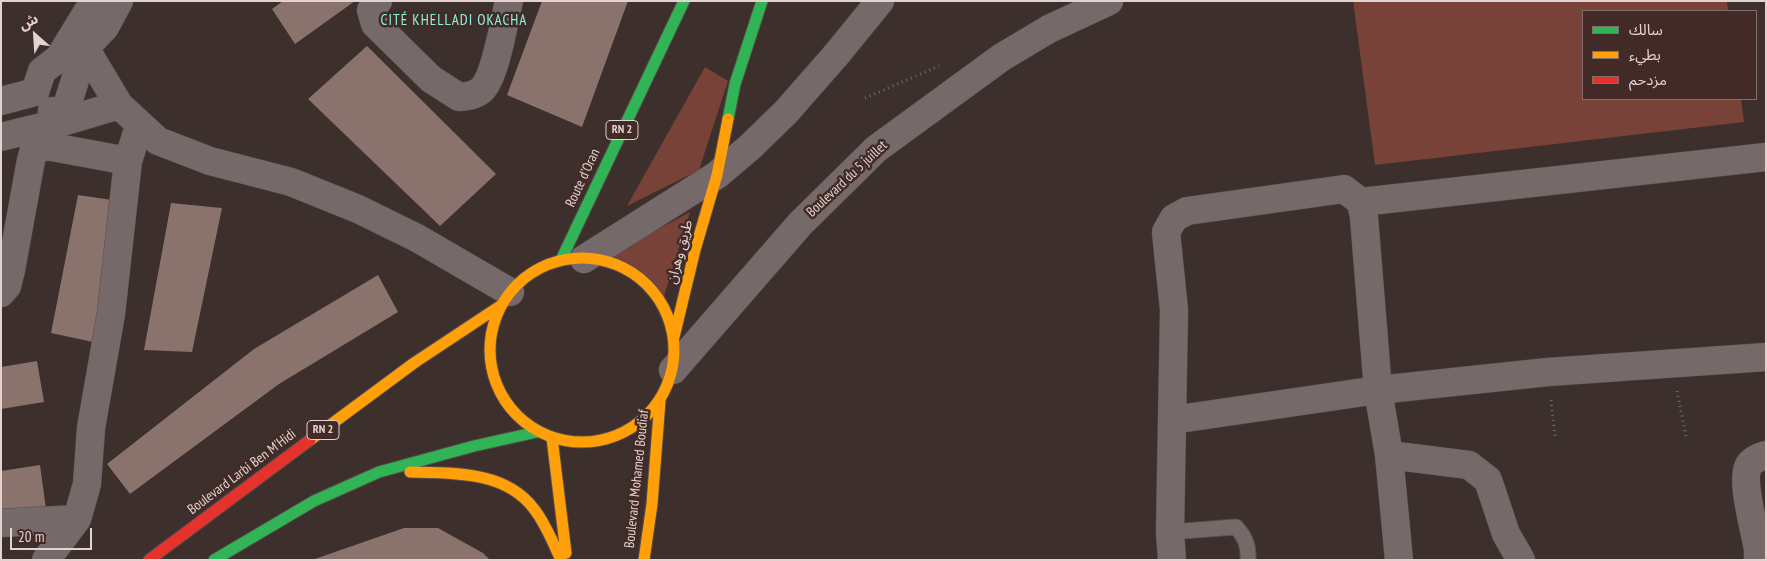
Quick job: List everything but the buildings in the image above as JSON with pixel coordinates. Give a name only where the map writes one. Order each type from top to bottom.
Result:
[{"type":"main road","name":"Route d'Oran","points":[[573,259],[600,174],[638,100],[684,1]]},
{"type":"main road","points":[[718,175],[735,84],[762,1]]},
{"type":"main road","name":"طريق وهران","points":[[674,337],[695,250],[718,175]]},
{"type":"main road","name":"Boulevard Larbi Ben M'Hidi","points":[[149,560],[414,363],[505,299],[526,276],[546,264],[573,259]]},
{"type":"main road","points":[[505,299],[492,329],[489,353],[493,377],[503,399],[518,417],[537,432],[552,438],[576,443],[600,441],[624,433],[644,419],[660,401],[668,386],[673,370],[674,337],[666,310],[650,287],[628,269],[601,259],[573,259]]},
{"type":"main road","name":"Boulevard Mohamed Boudiaf","points":[[644,560],[652,504],[660,401]]},
{"type":"main road","points":[[214,560],[314,501],[379,472],[474,446],[537,432]]},
{"type":"main road","points":[[552,438],[567,560]]},
{"type":"main road","points":[[379,472],[450,473],[485,477],[503,484],[522,496],[535,511],[561,560]]},
{"type":"street","points":[[35,92],[42,71],[59,58],[85,48],[105,27],[117,1]]},
{"type":"street","points":[[59,58],[91,6],[117,1]]},
{"type":"street","points":[[378,1],[371,10],[375,24],[431,79],[459,97],[474,95],[484,88],[491,72],[509,1]]},
{"type":"street","points":[[573,259],[718,175],[767,132],[786,112],[880,1]]},
{"type":"street","name":"Boulevard du 5 juillet","points":[[673,370],[800,224],[876,149],[1002,57],[1049,29],[1109,1]]},
{"type":"street","points":[[85,48],[119,105],[139,126],[158,141],[210,161],[291,182],[358,208],[417,238],[505,299]]},
{"type":"street","points":[[62,122],[85,48]]},
{"type":"street","points":[[35,92],[62,122]]},
{"type":"street","points":[[1,101],[35,92]]},
{"type":"street","points":[[1,137],[119,105]]},
{"type":"street","points":[[46,560],[77,519],[87,484],[91,428],[111,314],[128,161],[139,126]]},
{"type":"street","points":[[1,293],[7,286],[12,270],[34,150],[41,146],[52,147],[128,161]]},
{"type":"street","points":[[1361,202],[1766,157]]},
{"type":"street","points":[[1172,560],[1170,532],[1174,310],[1166,232],[1174,218],[1187,211],[1344,189],[1361,202],[1364,217],[1378,390],[1389,455],[1399,560]]},
{"type":"street","points":[[1172,420],[1378,390],[1548,372],[1766,357]]},
{"type":"street","points":[[1389,455],[1468,466],[1488,480],[1506,534],[1521,560]]},
{"type":"street","points":[[1758,560],[1758,549],[1745,482],[1749,465],[1756,458],[1766,455]]},
{"type":"street","points":[[1,523],[77,519]]},
{"type":"lane","points":[[1170,532],[1236,527],[1243,535],[1248,548],[1248,560]]},
{"type":"path","points":[[1672,363],[1686,437]]},
{"type":"path","points":[[1548,372],[1555,436]]},
{"type":"shaded area","points":[[1353,1],[1727,1],[1728,10],[1582,10],[1582,100],[1741,100],[1744,122],[1375,165]]},
{"type":"shaded area","points":[[705,67],[728,81],[699,170],[627,206]]},
{"type":"shaded area","points":[[690,212],[664,296],[636,272],[601,260]]},
{"type":"traffic: fast","points":[[561,260],[684,1]]},
{"type":"traffic: fast","points":[[728,119],[735,84],[762,1]]},
{"type":"traffic: fast","points":[[214,560],[314,501],[379,472],[474,446],[537,432]]},
{"type":"traffic: slow","points":[[674,337],[695,250],[717,175],[728,119]]},
{"type":"traffic: slow","points":[[591,258],[600,259],[626,269],[641,279],[653,291],[663,306],[670,323],[673,332],[674,350],[673,368],[663,394],[653,409],[641,421],[626,431],[600,441],[573,442],[564,441],[538,431],[523,421],[511,409],[501,394],[491,368],[490,341],[491,332],[501,306],[511,291],[523,279],[538,269],[564,259],[591,258]]},
{"type":"traffic: slow","points":[[310,440],[414,363],[500,306]]},
{"type":"traffic: slow","points":[[644,560],[652,504],[660,401]]},
{"type":"traffic: slow","points":[[552,438],[566,553]]},
{"type":"traffic: slow","points":[[410,472],[461,474],[494,481],[509,487],[534,509],[549,534],[561,560]]},
{"type":"traffic: jam","points":[[149,560],[310,440]]},
{"type":"district","name":"CITÉ KHELLADI OKACHA","points":[[454,21]]}]
